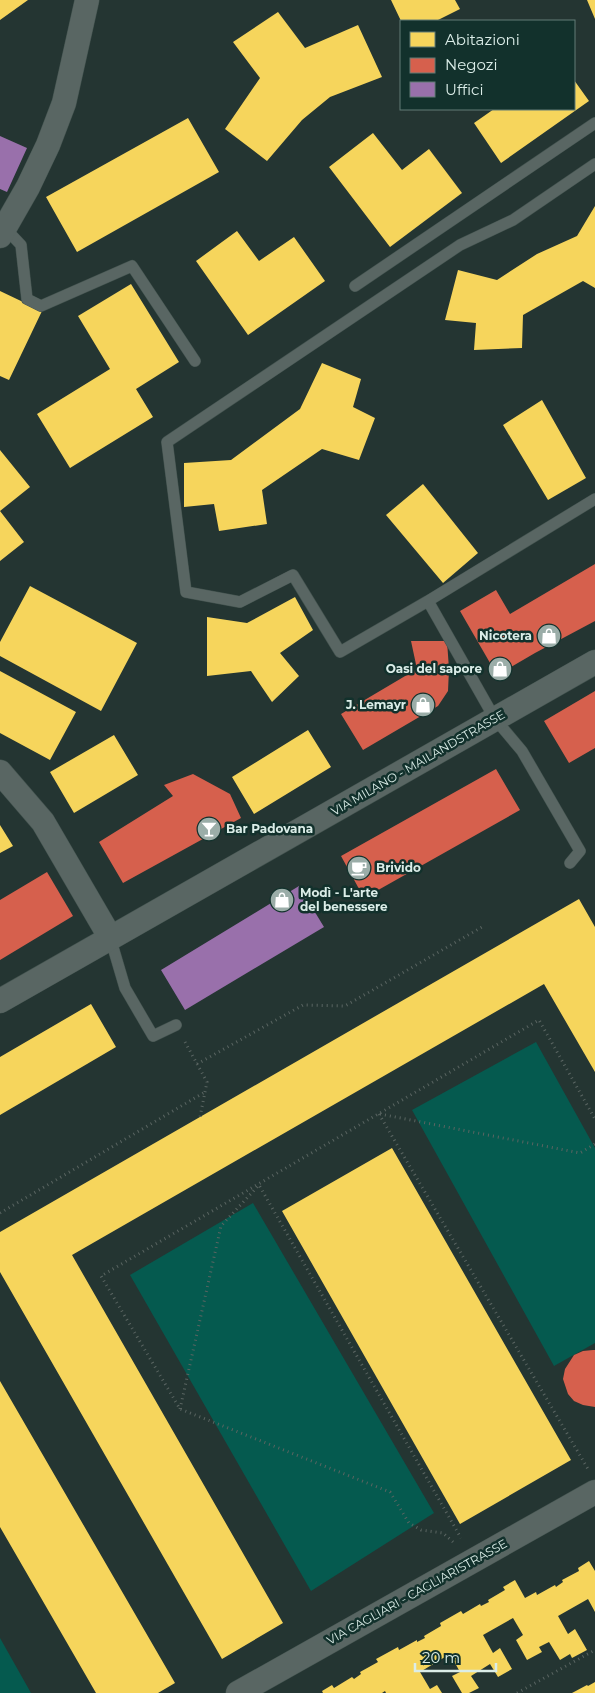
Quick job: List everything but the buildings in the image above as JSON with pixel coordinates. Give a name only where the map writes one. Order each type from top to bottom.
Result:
[{"type":"street","points":[[2,232],[28,187],[48,145],[64,103],[87,0]]},
{"type":"street","name":"VIA MILANO - MAILANDSTRASSE","points":[[0,1001],[595,662]]},
{"type":"street","points":[[0,772],[43,822],[110,937]]},
{"type":"street","name":"VIA CAGLIARI - CAGLIARISTRASSE","points":[[238,1693],[473,1560],[593,1484]]},
{"type":"lane","points":[[355,286],[595,123]]},
{"type":"lane","points":[[595,164],[513,220],[460,245],[167,442],[186,592],[240,602],[293,575],[340,652],[428,601],[595,499]]},
{"type":"lane","points":[[2,232],[21,245],[27,299],[41,306],[132,266],[195,361]]},
{"type":"lane","points":[[428,601],[495,719],[522,752],[580,852],[570,863]]},
{"type":"lane","points":[[110,937],[124,988],[153,1036],[176,1025]]},
{"type":"path","points":[[197,1064],[303,1005],[344,1006],[482,927]]},
{"type":"path","points":[[473,1560],[443,1533],[421,1530],[409,1523],[390,1492],[180,1409],[101,1276],[539,1020],[595,1119]]},
{"type":"path","points":[[176,1025],[207,1082],[200,1117]]},
{"type":"path","points":[[0,1213],[205,1092]]},
{"type":"path","points":[[379,1114],[580,1153],[595,1144]]},
{"type":"path","points":[[379,1114],[593,1484]]},
{"type":"path","points":[[180,1409],[221,1226],[259,1185]]},
{"type":"path","points":[[259,1185],[456,1527],[473,1560]]},
{"type":"path","points":[[517,1693],[595,1650]]},
{"type":"green space","points":[[536,1042],[595,1148],[595,1343],[554,1366],[412,1110]]},
{"type":"green space","points":[[253,1203],[434,1513],[311,1591],[130,1275]]},
{"type":"green space","points":[[0,1638],[31,1693],[0,1693]]},
{"type":"place","name":"Nicotera","points":[[549,636]]},
{"type":"place","name":"Oasi del sapore","points":[[500,669]]},
{"type":"place","name":"J. Lemayr","points":[[423,705]]},
{"type":"place","name":"Bar Padovana","points":[[209,829]]},
{"type":"place","name":"Brivido","points":[[359,868]]},
{"type":"place","name":"Modì - L'arte del benessere","points":[[282,900]]}]
